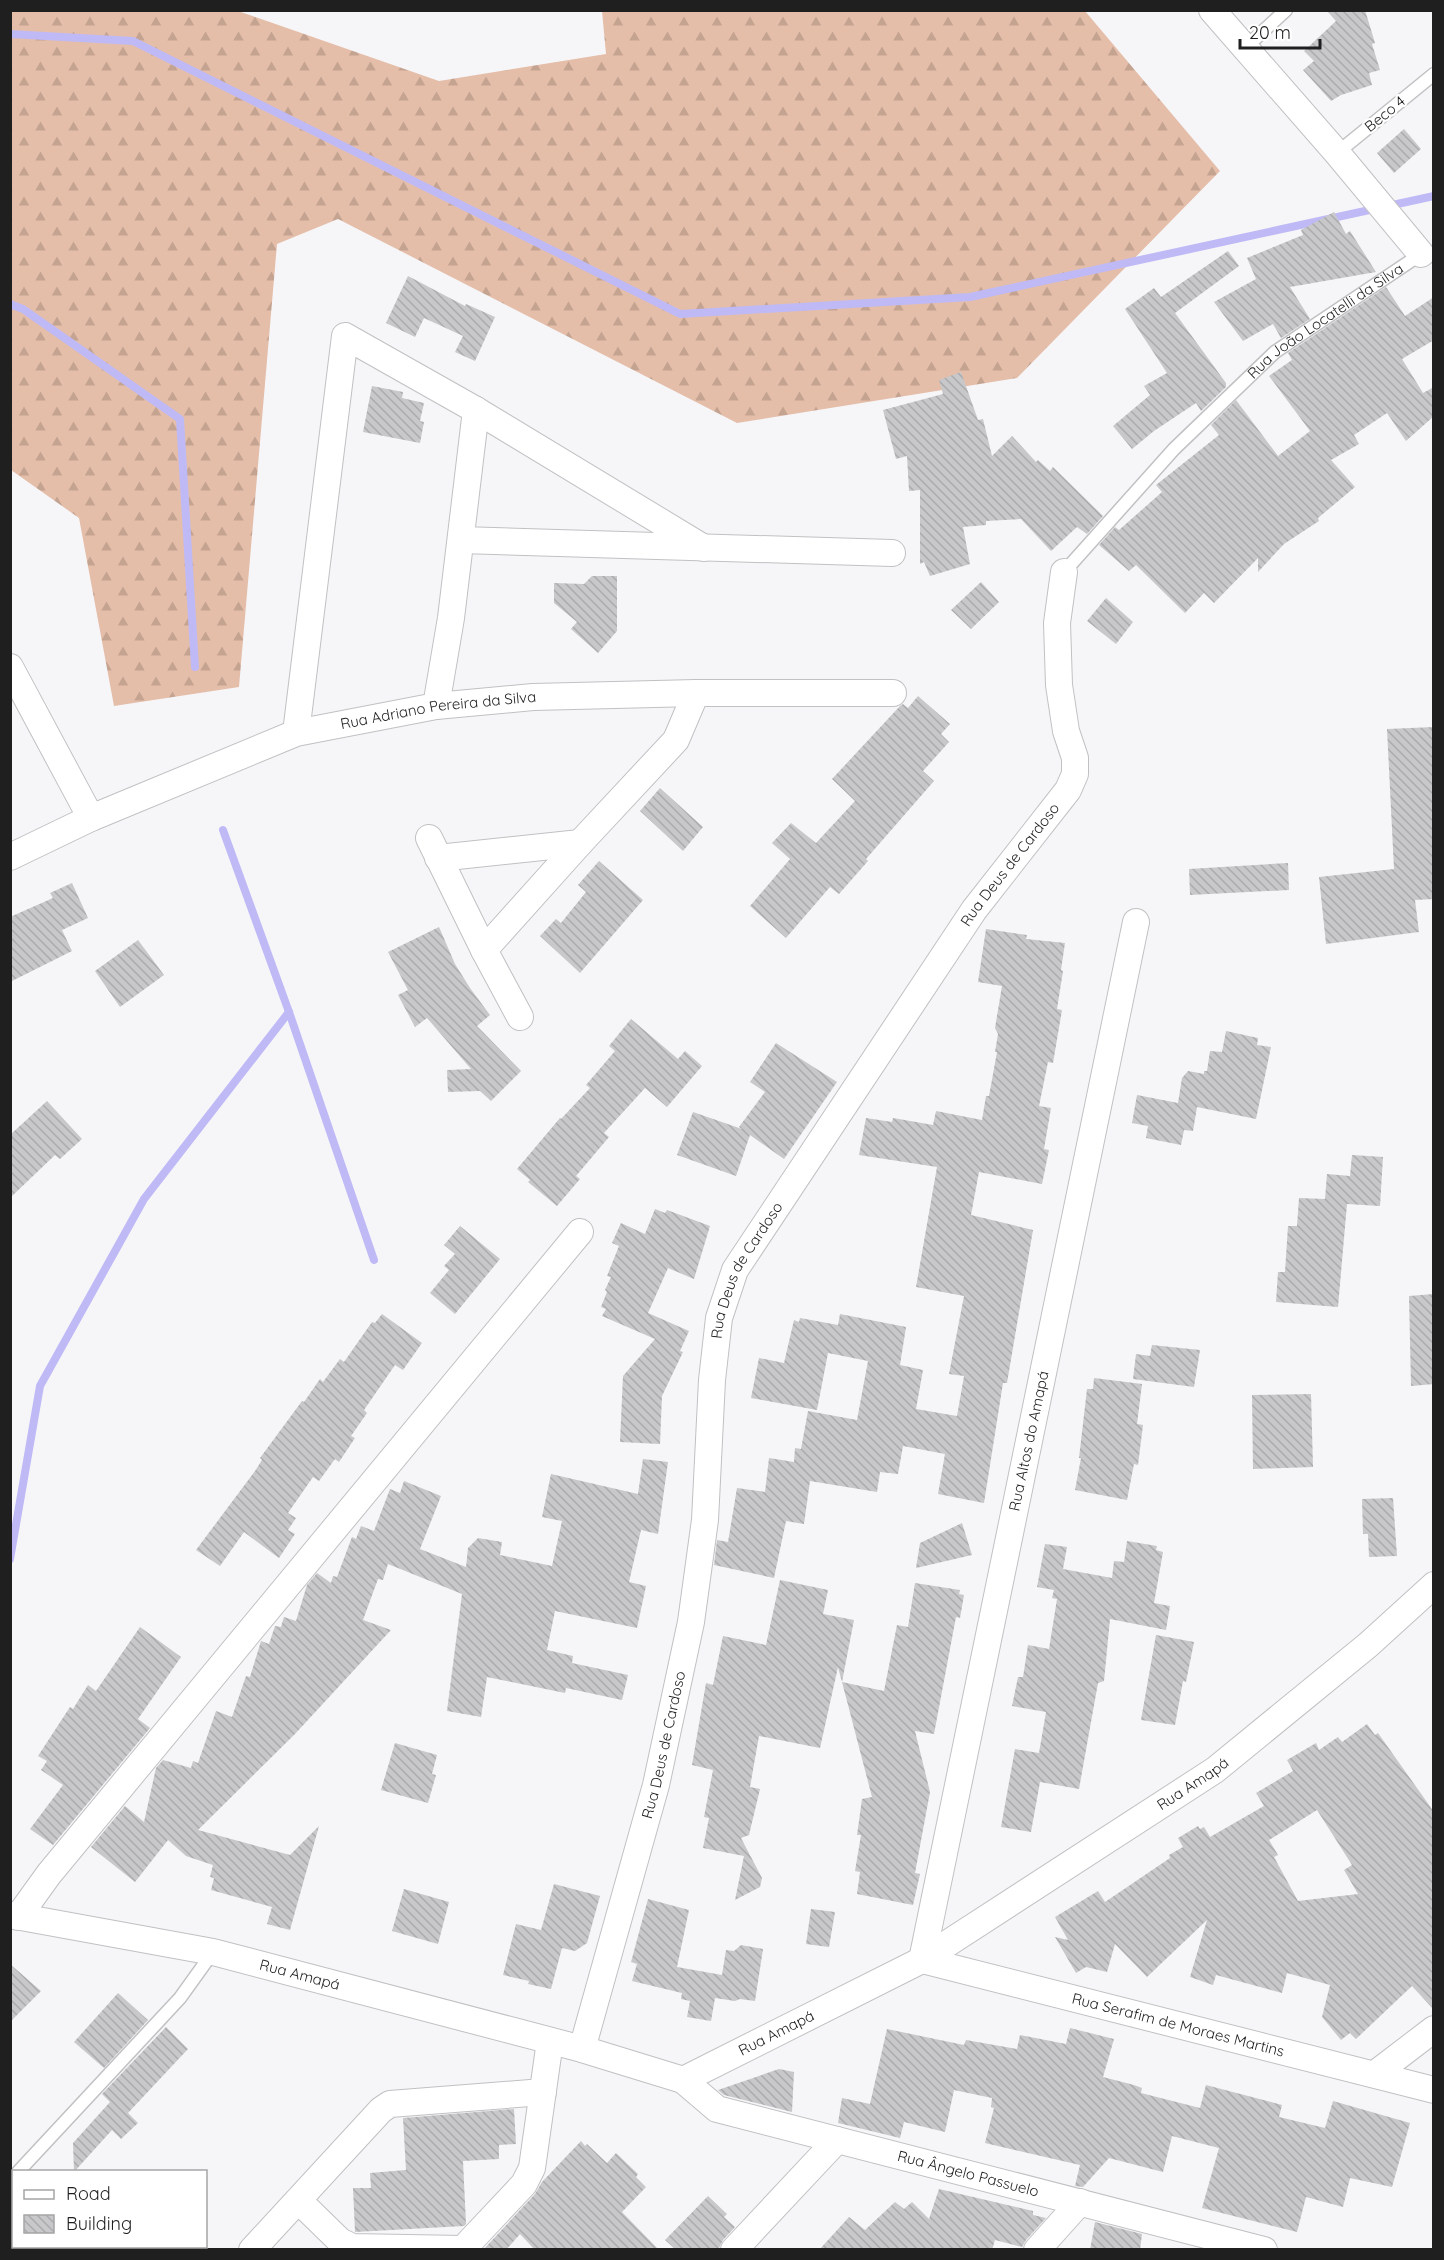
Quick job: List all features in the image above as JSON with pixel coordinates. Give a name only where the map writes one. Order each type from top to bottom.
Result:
[{"type":"street","name":"Rua João Locatelli da Silva","points":[[1212,10],[1427,255]]},
{"type":"street","points":[[296,733],[345,336],[476,410],[704,548]]},
{"type":"street","points":[[436,706],[461,540],[476,410]]},
{"type":"street","points":[[461,540],[892,553]]},
{"type":"street","name":"Rua Deus de Cardoso","points":[[582,2049],[656,1785],[690,1622],[705,1520],[714,1359],[719,1318],[731,1280],[735,1270],[974,910],[1068,790],[1074,774],[1074,758],[1066,731],[1059,685],[1057,623],[1065,572]]},
{"type":"street","points":[[10,667],[91,818]]},
{"type":"street","points":[[484,950],[676,740],[696,693]]},
{"type":"street","name":"Rua Adriano Pereira da Silva","points":[[10,856],[91,818],[296,733],[436,706],[532,697],[696,693],[893,693]]},
{"type":"street","points":[[520,1017],[434,848],[580,843]]},
{"type":"street","name":"Rua Altos do Amapá","points":[[922,1960],[1136,922]]},
{"type":"street","points":[[14,1916],[580,1232]]},
{"type":"street","name":"Rua Amapá","points":[[14,1916],[213,1952],[549,2040],[683,2080],[922,1960],[1215,1770],[1368,1645],[1434,1585]]},
{"type":"street","name":"Rua Serafim de Moraes Martins","points":[[922,1960],[1434,2090]]},
{"type":"street","points":[[1376,2074],[1434,2029]]},
{"type":"street","points":[[299,2201],[340,2241],[352,2247],[462,2249],[524,2184],[532,2168],[549,2040]]},
{"type":"street","name":"Rua Ângelo Passuelo","points":[[683,2080],[717,2109],[1264,2250]]},
{"type":"street","points":[[252,2250],[381,2110],[390,2104],[543,2092]]},
{"type":"street","points":[[734,2250],[837,2140]]},
{"type":"street","points":[[1037,2250],[1080,2202]]},
{"type":"lane","points":[[1245,48],[1286,10]]},
{"type":"lane","name":"Beco 4","points":[[1337,153],[1434,74]]},
{"type":"lane","name":"Rua João Locatelli da Silva","points":[[1065,572],[1174,449],[1275,352],[1427,255]]},
{"type":"lane","points":[[20,2170],[180,1998],[213,1952]]},
{"type":"green space","points":[[11,11],[238,11],[439,81],[606,54],[602,11],[1085,11],[1220,171],[1017,378],[737,423],[338,219],[277,244],[239,687],[114,706],[79,518],[11,470]]},
{"type":"building","points":[[1326,10],[1365,10],[1380,70],[1369,73],[1372,85],[1341,95],[1331,101],[1303,70],[1314,61],[1304,51],[1336,21]]},
{"type":"building","points":[[1404,129],[1421,149],[1394,173],[1377,153]]},
{"type":"building","points":[[1334,212],[1346,234],[1350,231],[1376,272],[1290,287],[1310,319],[1281,338],[1273,324],[1243,341],[1214,302],[1256,279],[1247,258],[1303,235],[1301,230]]},
{"type":"building","points":[[1228,251],[1239,266],[1175,313],[1226,383],[1226,387],[1201,411],[1196,403],[1132,449],[1113,426],[1150,395],[1144,386],[1167,373],[1125,309],[1154,288],[1161,297]]},
{"type":"building","points":[[408,276],[465,306],[466,304],[495,317],[475,361],[455,352],[463,336],[424,318],[415,337],[386,323]]},
{"type":"building","points":[[1386,287],[1405,316],[1434,297],[1434,340],[1402,359],[1423,393],[1434,387],[1434,416],[1406,441],[1387,413],[1354,435],[1359,444],[1331,460],[1355,487],[1318,518],[1319,521],[1284,544],[1258,572],[1258,558],[1214,603],[1204,593],[1185,613],[1136,565],[1129,571],[1099,545],[1115,527],[1119,530],[1162,492],[1156,485],[1219,435],[1211,425],[1236,400],[1278,456],[1310,431],[1269,376],[1292,360],[1288,353]]},
{"type":"building","points":[[961,372],[978,420],[983,419],[992,456],[1012,436],[1036,462],[1038,460],[1050,471],[1053,467],[1103,516],[1087,534],[1077,527],[1051,551],[1021,519],[986,521],[986,525],[963,527],[970,564],[930,576],[924,562],[920,564],[920,490],[909,491],[907,456],[896,459],[883,410],[943,394],[939,380]]},
{"type":"building","points":[[372,386],[403,392],[402,398],[424,403],[420,421],[424,422],[420,443],[363,432]]},
{"type":"building","points":[[592,576],[617,576],[617,631],[598,653],[571,629],[577,622],[554,603],[554,583],[584,584]]},
{"type":"building","points":[[981,582],[999,602],[971,629],[951,610]]},
{"type":"building","points":[[1106,598],[1133,622],[1116,644],[1087,621]]},
{"type":"building","points":[[918,696],[950,724],[941,734],[949,742],[923,771],[934,781],[866,859],[868,861],[839,894],[830,887],[786,938],[750,906],[790,859],[772,843],[791,823],[816,843],[855,801],[832,779],[900,706],[903,704],[908,708]]},
{"type":"building","points":[[1434,727],[1434,899],[1415,900],[1419,932],[1326,944],[1319,877],[1394,869],[1387,729]]},
{"type":"building","points":[[660,788],[703,827],[683,851],[640,811]]},
{"type":"building","points":[[599,861],[643,900],[580,973],[540,936],[556,919],[561,923],[586,892],[578,885]]},
{"type":"building","points":[[1288,863],[1289,890],[1190,895],[1189,869]]},
{"type":"building","points":[[72,883],[88,918],[62,930],[72,951],[10,982],[10,917],[53,898],[50,893]]},
{"type":"building","points":[[439,927],[455,964],[490,1015],[477,1026],[521,1071],[491,1101],[480,1091],[448,1092],[447,1070],[471,1069],[427,1018],[415,1027],[398,995],[408,990],[388,952]]},
{"type":"building","points":[[986,929],[1027,935],[1026,939],[1065,943],[1057,1009],[1062,1010],[1053,1063],[1048,1062],[1039,1106],[1051,1108],[1044,1149],[1049,1150],[1042,1184],[979,1172],[971,1215],[1033,1230],[1007,1383],[1003,1383],[984,1503],[938,1494],[945,1454],[903,1446],[898,1474],[880,1472],[877,1492],[810,1481],[804,1524],[786,1521],[774,1578],[714,1565],[717,1540],[728,1542],[737,1488],[765,1492],[769,1458],[794,1462],[795,1448],[801,1449],[808,1411],[857,1420],[868,1361],[828,1353],[817,1410],[751,1398],[759,1358],[784,1363],[794,1320],[799,1322],[800,1318],[838,1325],[840,1314],[906,1327],[900,1365],[923,1370],[916,1409],[957,1416],[964,1376],[949,1374],[964,1296],[916,1287],[937,1167],[859,1155],[866,1118],[892,1122],[893,1118],[933,1125],[936,1111],[982,1120],[997,1052],[995,1052],[998,1034],[995,1028],[1002,986],[978,982]]},
{"type":"building","points":[[138,940],[164,975],[120,1007],[95,971]]},
{"type":"building","points":[[631,1019],[678,1059],[685,1051],[702,1066],[667,1107],[645,1088],[604,1133],[609,1137],[576,1176],[580,1179],[557,1206],[528,1182],[530,1180],[517,1169],[560,1118],[590,1088],[586,1085],[615,1051],[609,1046]]},
{"type":"building","points":[[1226,1031],[1258,1038],[1257,1045],[1271,1047],[1256,1119],[1197,1107],[1193,1131],[1184,1130],[1181,1145],[1146,1138],[1148,1126],[1132,1123],[1137,1095],[1178,1103],[1182,1078],[1188,1071],[1204,1074],[1204,1071],[1207,1071],[1210,1051],[1222,1052]]},
{"type":"building","points":[[776,1043],[837,1082],[784,1159],[750,1135],[736,1176],[677,1155],[693,1112],[742,1129],[739,1127],[765,1092],[750,1082]]},
{"type":"building","points":[[47,1101],[82,1139],[60,1159],[55,1155],[10,1198],[10,1135]]},
{"type":"building","points":[[1352,1155],[1383,1157],[1380,1206],[1347,1204],[1338,1307],[1276,1302],[1278,1272],[1285,1272],[1288,1226],[1297,1226],[1299,1198],[1325,1199],[1327,1174],[1350,1176]]},
{"type":"building","points":[[655,1209],[665,1213],[667,1210],[710,1226],[694,1279],[668,1268],[648,1313],[689,1331],[680,1351],[683,1352],[662,1396],[660,1444],[620,1442],[623,1376],[655,1339],[602,1316],[606,1309],[601,1307],[611,1277],[607,1276],[619,1246],[612,1243],[621,1223],[645,1234]]},
{"type":"building","points":[[460,1226],[500,1259],[455,1314],[430,1293],[449,1270],[444,1266],[455,1254],[444,1245]]},
{"type":"building","points":[[1434,1294],[1434,1384],[1411,1386],[1409,1296]]},
{"type":"building","points":[[382,1314],[422,1343],[403,1370],[395,1365],[364,1410],[367,1413],[351,1436],[355,1438],[339,1462],[335,1459],[319,1481],[313,1477],[288,1513],[296,1518],[288,1530],[295,1534],[279,1558],[244,1532],[220,1566],[196,1550],[255,1471],[262,1460],[260,1458],[302,1401],[304,1402],[320,1379],[323,1382],[340,1359],[344,1362],[372,1322],[375,1323]]},
{"type":"building","points":[[1152,1345],[1200,1350],[1194,1387],[1133,1379],[1136,1354],[1150,1356]]},
{"type":"building","points":[[1094,1378],[1142,1384],[1137,1424],[1143,1425],[1138,1465],[1134,1464],[1127,1500],[1075,1490],[1081,1458],[1079,1458],[1087,1389],[1093,1389]]},
{"type":"building","points":[[1311,1394],[1313,1467],[1253,1469],[1252,1395]]},
{"type":"building","points":[[643,1459],[668,1462],[658,1534],[641,1530],[629,1582],[646,1586],[637,1628],[555,1611],[547,1650],[573,1656],[572,1663],[628,1675],[622,1700],[566,1688],[565,1693],[487,1677],[481,1717],[447,1711],[462,1594],[388,1564],[383,1580],[378,1579],[363,1620],[391,1630],[295,1734],[198,1830],[290,1855],[319,1826],[290,1930],[267,1924],[272,1907],[211,1890],[214,1878],[210,1877],[213,1865],[186,1856],[168,1840],[135,1882],[91,1847],[125,1806],[144,1822],[156,1768],[163,1760],[191,1768],[193,1761],[198,1763],[216,1711],[232,1717],[246,1676],[250,1677],[261,1641],[269,1644],[275,1626],[281,1627],[284,1617],[296,1621],[307,1585],[317,1573],[331,1583],[333,1576],[337,1577],[352,1537],[356,1539],[361,1526],[374,1531],[390,1489],[400,1493],[404,1481],[441,1496],[420,1549],[466,1567],[468,1548],[478,1538],[502,1542],[500,1555],[552,1566],[562,1521],[542,1517],[551,1474],[638,1494]]},
{"type":"building","points":[[1393,1498],[1397,1556],[1369,1557],[1368,1534],[1363,1534],[1362,1499]]},
{"type":"building","points":[[962,1523],[972,1555],[916,1568],[920,1543]]},
{"type":"building","points":[[1127,1541],[1157,1546],[1156,1550],[1163,1552],[1154,1603],[1170,1606],[1166,1630],[1110,1619],[1104,1681],[1098,1683],[1079,1789],[1040,1782],[1031,1832],[1001,1827],[1015,1749],[1039,1753],[1046,1712],[1012,1706],[1018,1677],[1023,1677],[1028,1645],[1049,1649],[1057,1599],[1052,1598],[1054,1590],[1037,1587],[1045,1544],[1067,1547],[1063,1569],[1112,1578],[1114,1561],[1124,1562]]},
{"type":"building","points":[[780,1580],[828,1590],[823,1614],[854,1620],[842,1682],[838,1667],[820,1748],[759,1736],[750,1787],[760,1789],[749,1835],[741,1838],[762,1878],[760,1887],[735,1900],[744,1856],[703,1848],[709,1818],[704,1817],[713,1770],[692,1765],[706,1683],[713,1685],[723,1636],[766,1645]]},
{"type":"building","points":[[915,1583],[960,1590],[959,1594],[964,1595],[960,1618],[956,1617],[934,1734],[915,1731],[930,1792],[915,1873],[920,1874],[913,1905],[857,1894],[860,1872],[855,1871],[861,1835],[857,1835],[862,1799],[872,1797],[842,1682],[884,1691],[897,1625],[908,1627]]},
{"type":"building","points":[[140,1627],[181,1657],[138,1719],[150,1728],[53,1845],[30,1829],[63,1785],[41,1770],[47,1761],[38,1756],[70,1707],[73,1709],[88,1685],[96,1691]]},
{"type":"building","points":[[1156,1635],[1194,1642],[1186,1682],[1183,1681],[1175,1725],[1141,1720]]},
{"type":"building","points":[[1367,1724],[1375,1735],[1378,1733],[1434,1812],[1434,2010],[1412,1986],[1356,2039],[1350,2033],[1341,2040],[1322,2017],[1330,1985],[1287,1973],[1282,1993],[1216,1975],[1213,1985],[1190,1977],[1207,1920],[1147,1977],[1115,1944],[1107,1972],[1086,1967],[1076,1973],[1055,1937],[1068,1940],[1055,1917],[1098,1891],[1105,1902],[1170,1858],[1169,1855],[1183,1847],[1178,1838],[1198,1826],[1200,1829],[1204,1827],[1210,1837],[1264,1806],[1256,1793],[1293,1771],[1287,1760],[1316,1743],[1319,1750],[1338,1737],[1342,1742]],"holes":[[[1317,1810],[1352,1865],[1344,1870],[1358,1894],[1298,1901],[1274,1857],[1278,1855],[1269,1840]]]},
{"type":"building","points":[[395,1743],[437,1755],[432,1774],[436,1775],[428,1803],[381,1790]]},
{"type":"building","points":[[554,1884],[600,1896],[587,1943],[575,1951],[562,1948],[551,1989],[503,1975],[516,1924],[541,1930]]},
{"type":"building","points":[[404,1889],[449,1902],[438,1944],[392,1931]]},
{"type":"building","points":[[648,1899],[689,1910],[677,1967],[722,1975],[726,1950],[734,1951],[741,1945],[763,1949],[755,2001],[715,1998],[711,2021],[687,2017],[690,2001],[681,1999],[682,1993],[632,1981],[637,1964],[631,1962]]},
{"type":"building","points":[[811,1909],[835,1912],[829,1947],[806,1944]]},
{"type":"building","points":[[10,1964],[41,1991],[10,2022]]},
{"type":"building","points":[[118,1993],[148,2020],[104,2068],[74,2042]]},
{"type":"building","points":[[166,2027],[188,2049],[128,2113],[138,2123],[121,2139],[112,2130],[74,2170],[73,2143],[110,2102],[102,2094]]},
{"type":"building","points":[[1070,2028],[1114,2039],[1103,2077],[1142,2088],[1141,2093],[1200,2108],[1206,2085],[1282,2105],[1279,2117],[1325,2128],[1333,2101],[1410,2123],[1392,2187],[1350,2178],[1343,2207],[1306,2197],[1297,2232],[1202,2208],[1219,2148],[1172,2136],[1163,2172],[1109,2158],[1083,2187],[1075,2186],[1080,2165],[985,2143],[994,2108],[991,2107],[992,2098],[954,2090],[945,2132],[904,2122],[900,2138],[838,2123],[842,2098],[870,2104],[887,2029],[964,2045],[966,2040],[1017,2049],[1020,2035],[1066,2044]]},
{"type":"building","points":[[779,2069],[794,2072],[792,2112],[724,2095],[718,2090]]},
{"type":"building","points":[[514,2109],[516,2144],[499,2145],[499,2159],[463,2161],[466,2224],[464,2226],[355,2232],[353,2188],[371,2188],[370,2173],[406,2170],[403,2118]]},
{"type":"building","points":[[581,2141],[607,2163],[616,2153],[638,2174],[636,2177],[646,2187],[622,2212],[659,2250],[535,2250],[520,2234],[506,2250],[483,2250],[535,2194],[542,2182]]},
{"type":"building","points":[[939,2189],[1033,2211],[1033,2215],[1046,2218],[1022,2247],[995,2240],[992,2250],[819,2250],[849,2217],[865,2230],[895,2202],[904,2209],[912,2202],[929,2219]]},
{"type":"building","points":[[708,2196],[727,2214],[724,2217],[735,2227],[723,2240],[718,2250],[676,2250],[665,2240]]},
{"type":"building","points":[[1095,2222],[1142,2234],[1140,2250],[1090,2250]]},
{"type":"waterway","points":[[10,34],[133,41],[680,314],[970,297],[1434,196]]},
{"type":"waterway","points":[[10,304],[23,309],[180,419],[195,667]]},
{"type":"waterway","points":[[223,830],[289,1012],[374,1260]]},
{"type":"waterway","points":[[10,1559],[40,1386],[144,1199],[289,1012]]}]
